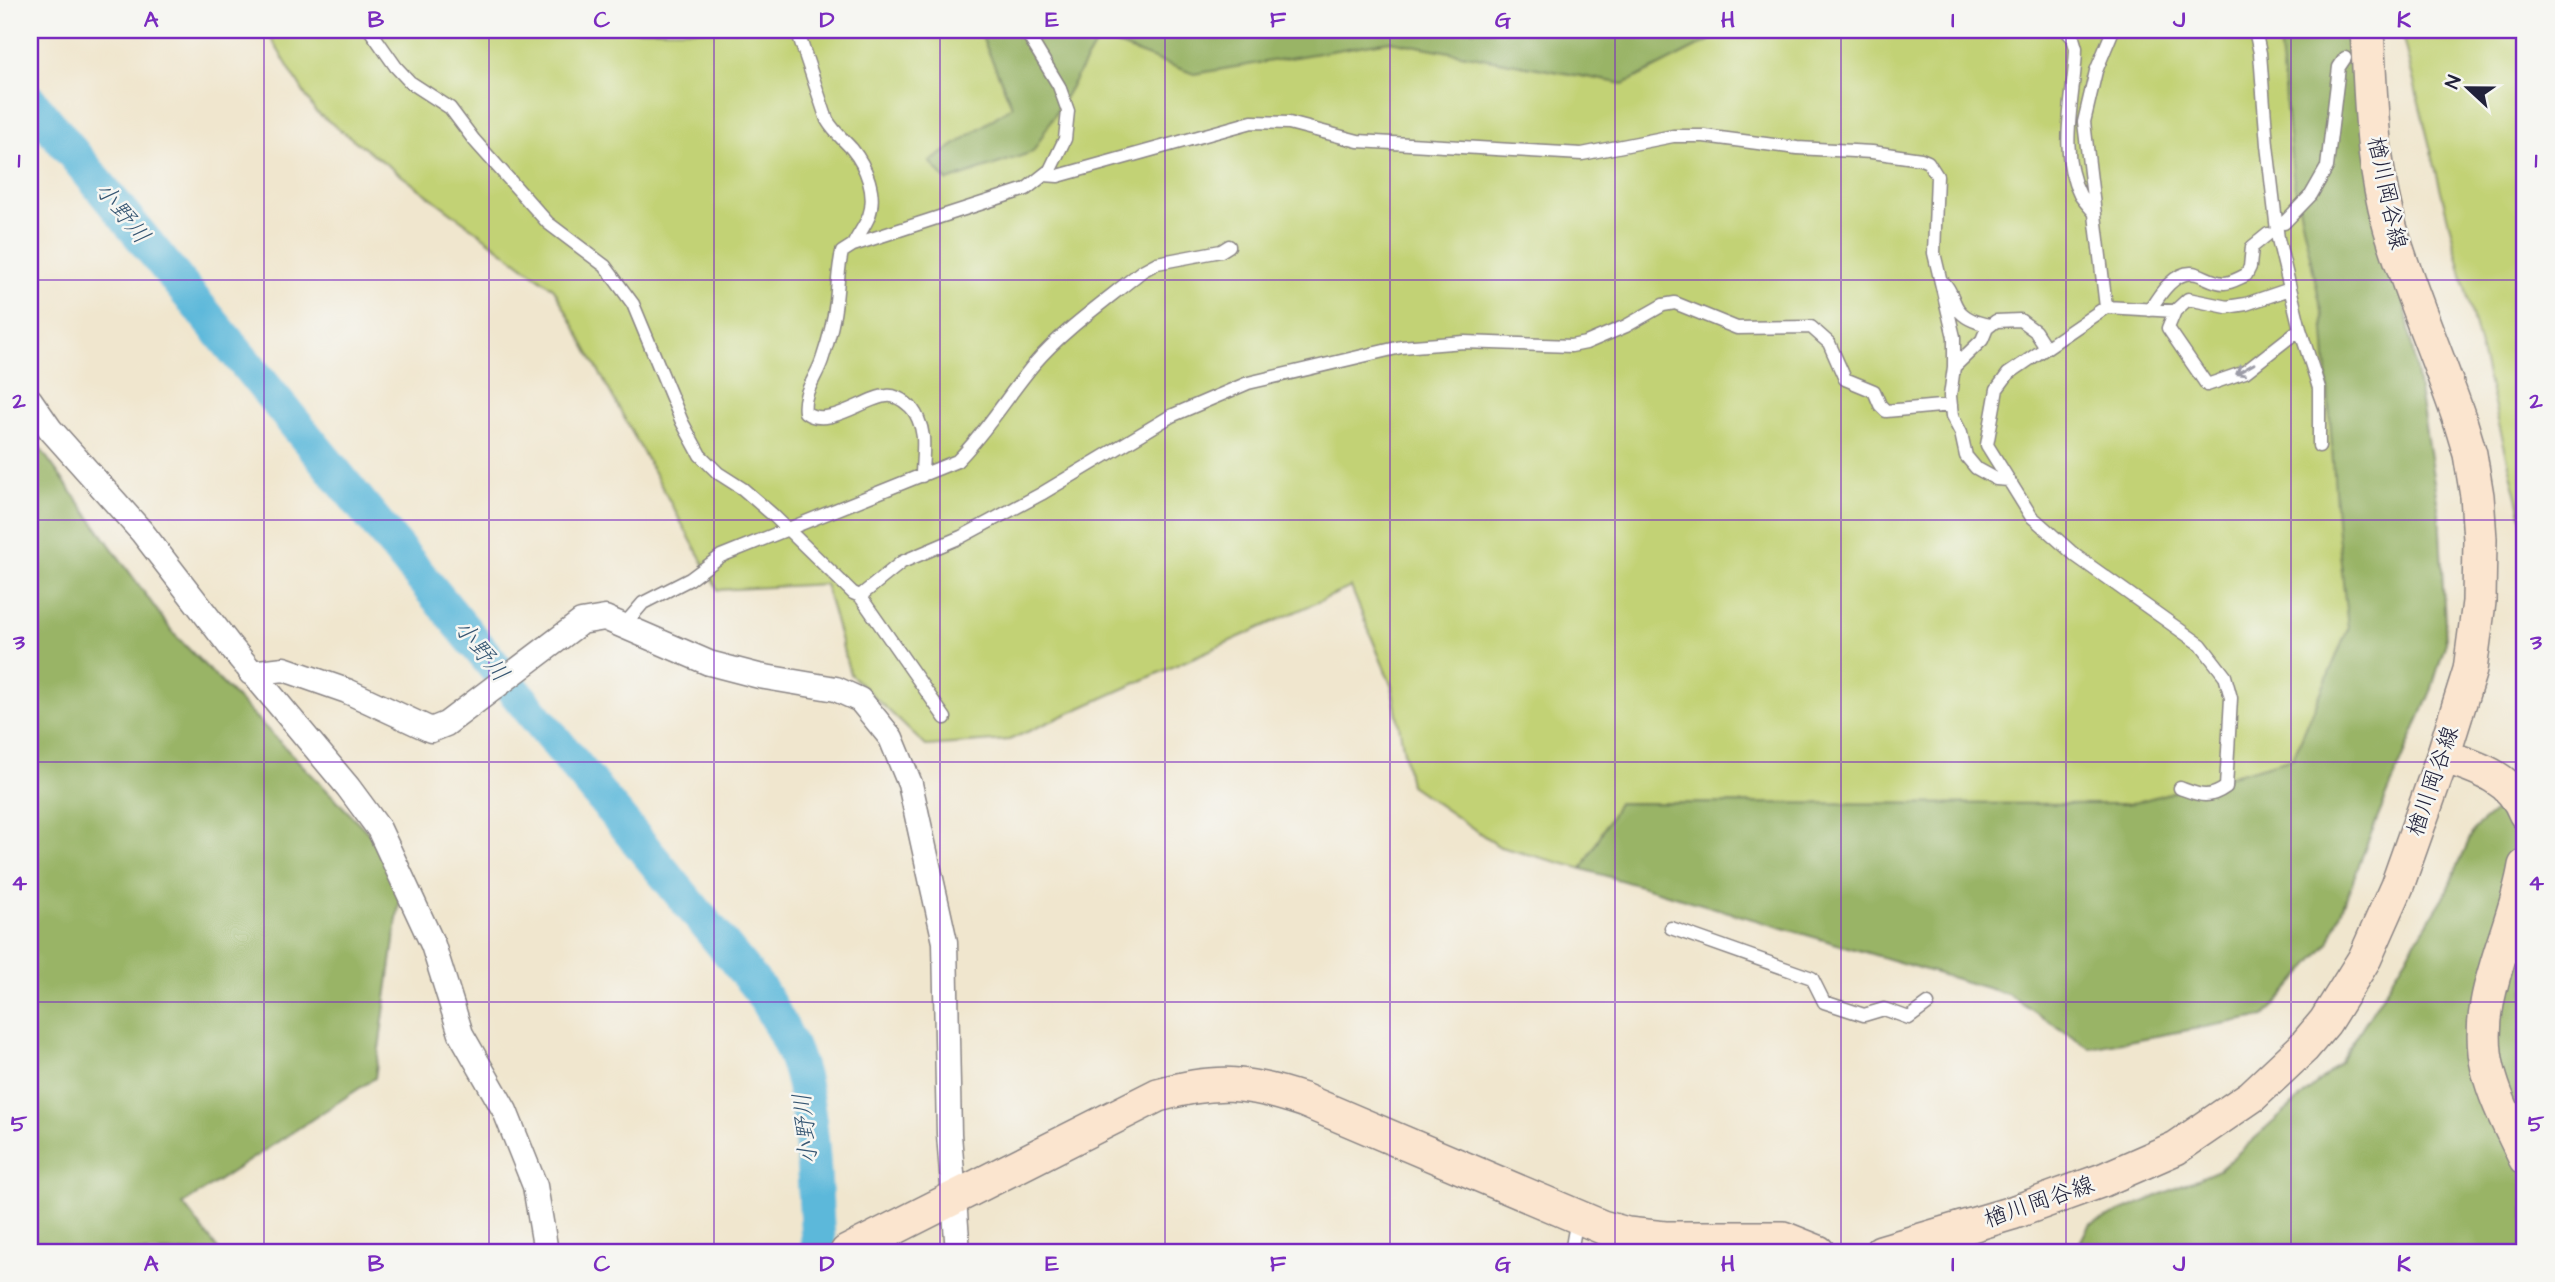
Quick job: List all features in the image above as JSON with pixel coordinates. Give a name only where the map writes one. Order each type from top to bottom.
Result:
[{"type":"main road","name":"楢川岡谷線","points":[[1881,1252],[2012,1213],[2103,1180],[2164,1154],[2209,1127],[2270,1080],[2325,1022],[2365,958],[2397,886],[2470,670],[2480,570],[2477,496],[2470,454],[2389,225],[2374,137],[2367,30]]},
{"type":"main road","points":[[2443,755],[2493,775],[2507,785],[2521,801],[2525,813]]},
{"type":"main road","points":[[2525,866],[2497,962],[2483,1028],[2487,1069],[2525,1158]]},
{"type":"main road","points":[[847,1252],[1158,1095],[1191,1086],[1227,1083],[1264,1087],[1303,1100],[1577,1217],[1627,1234],[1665,1238],[1783,1238],[1818,1252]]},
{"type":"street","points":[[30,400],[50,429],[142,532],[251,673],[348,787],[379,829],[433,944],[461,1034],[505,1111],[535,1186],[545,1252]]},
{"type":"street","points":[[251,673],[284,669],[347,691],[431,730],[446,724],[581,622],[605,618],[709,663],[759,676],[836,689],[860,700],[891,738],[910,784],[945,942],[953,1198],[958,1252]]},
{"type":"lane","points":[[370,30],[396,67],[410,82],[450,108],[474,141],[548,223],[605,266],[633,304],[682,422],[700,455],[718,473],[743,489],[853,593],[860,596],[945,718]]},
{"type":"lane","points":[[797,30],[827,120],[853,150],[866,171],[872,198],[869,215],[853,244]]},
{"type":"lane","points":[[922,476],[923,436],[914,408],[899,398],[886,395],[856,409],[819,418],[805,412],[803,401],[821,362],[831,326],[836,302],[836,274],[842,252],[853,244],[1026,189],[1050,170],[1065,139],[1068,111],[1059,86],[1025,30]]},
{"type":"lane","points":[[2066,30],[2073,38],[2076,48],[2068,144],[2080,195],[2094,212]]},
{"type":"lane","points":[[2106,307],[2084,122],[2096,71],[2113,30]]},
{"type":"lane","points":[[2255,30],[2260,53],[2278,239],[2300,329],[2319,388],[2319,446]]},
{"type":"lane","points":[[2284,223],[2311,195],[2327,167],[2339,67],[2345,58]]},
{"type":"lane","points":[[1044,175],[1058,176],[1252,122],[1289,123],[1358,141],[1582,154],[1672,136],[1704,136],[1797,148],[1872,152],[1921,159],[1928,163],[1937,176],[1934,253],[1954,337],[1952,416],[1961,433],[1966,456],[1976,468],[1996,479],[2009,480]]},
{"type":"lane","points":[[2150,310],[2163,289],[2183,274],[2195,273],[2226,283],[2246,275],[2250,267],[2252,247],[2268,234]]},
{"type":"lane","points":[[624,625],[643,603],[690,579],[721,556],[957,461],[1053,344],[1142,271],[1157,263],[1221,251],[1229,246]]},
{"type":"lane","points":[[1940,282],[1950,288],[1957,309],[1965,317],[1989,325]]},
{"type":"lane","points":[[2290,289],[2227,306],[2188,299],[2175,311],[2168,328],[2207,385],[2245,372],[2300,329]]},
{"type":"lane","points":[[860,596],[902,562],[961,537],[1041,495],[1171,416],[1268,377],[1401,347],[1464,342],[1572,346],[1587,343],[1626,326],[1663,305],[1675,303],[1737,328],[1811,327],[1829,343],[1845,380],[1874,391],[1886,411],[1951,405]]},
{"type":"lane","points":[[2175,311],[2106,307],[2008,374],[1997,389],[1987,445],[2031,516],[2076,556],[2202,645],[2225,676],[2231,698],[2226,787],[2215,795],[2201,795],[2180,788]]},
{"type":"lane","points":[[1954,367],[1982,340],[1989,325],[1996,321],[2020,320],[2035,331],[2046,348]]},
{"type":"lane","points":[[1671,928],[1812,978],[1824,1002],[1864,1015],[1884,1009],[1909,1018],[1928,1004]]},
{"type":"lane","points":[[1571,1252],[1577,1217]]},
{"type":"green space","points":[[266,30],[2298,30],[2407,554],[2296,899],[1731,908],[1500,847],[1410,785],[1392,687],[1351,587],[1009,740],[926,746],[850,674],[825,584],[718,590],[554,289],[315,111]]},
{"type":"green space","points":[[979,30],[1730,30],[1624,84],[1390,41],[1194,74],[1099,38],[1033,152],[947,181],[930,162],[1012,106]]},
{"type":"green space","points":[[2274,30],[2351,30],[2395,242],[2439,513],[2446,642],[2431,691],[2370,836],[2329,943],[2265,1016],[2090,1048],[2007,994],[1582,869],[1618,803],[2130,804],[2293,758],[2348,629],[2338,534],[2323,316],[2294,183],[2279,40]]},
{"type":"green space","points":[[2401,30],[2525,30],[2525,529]]},
{"type":"green space","points":[[30,434],[174,634],[404,869],[375,1078],[183,1204],[220,1252],[30,1252]]},
{"type":"green space","points":[[2525,786],[2525,1252],[2075,1252],[2089,1225],[2219,1170],[2339,1064],[2444,897],[2474,829]]},
{"type":"waterway","name":"小野川","points":[[30,101],[760,990],[790,1044],[802,1079],[812,1143],[819,1252]]}]
